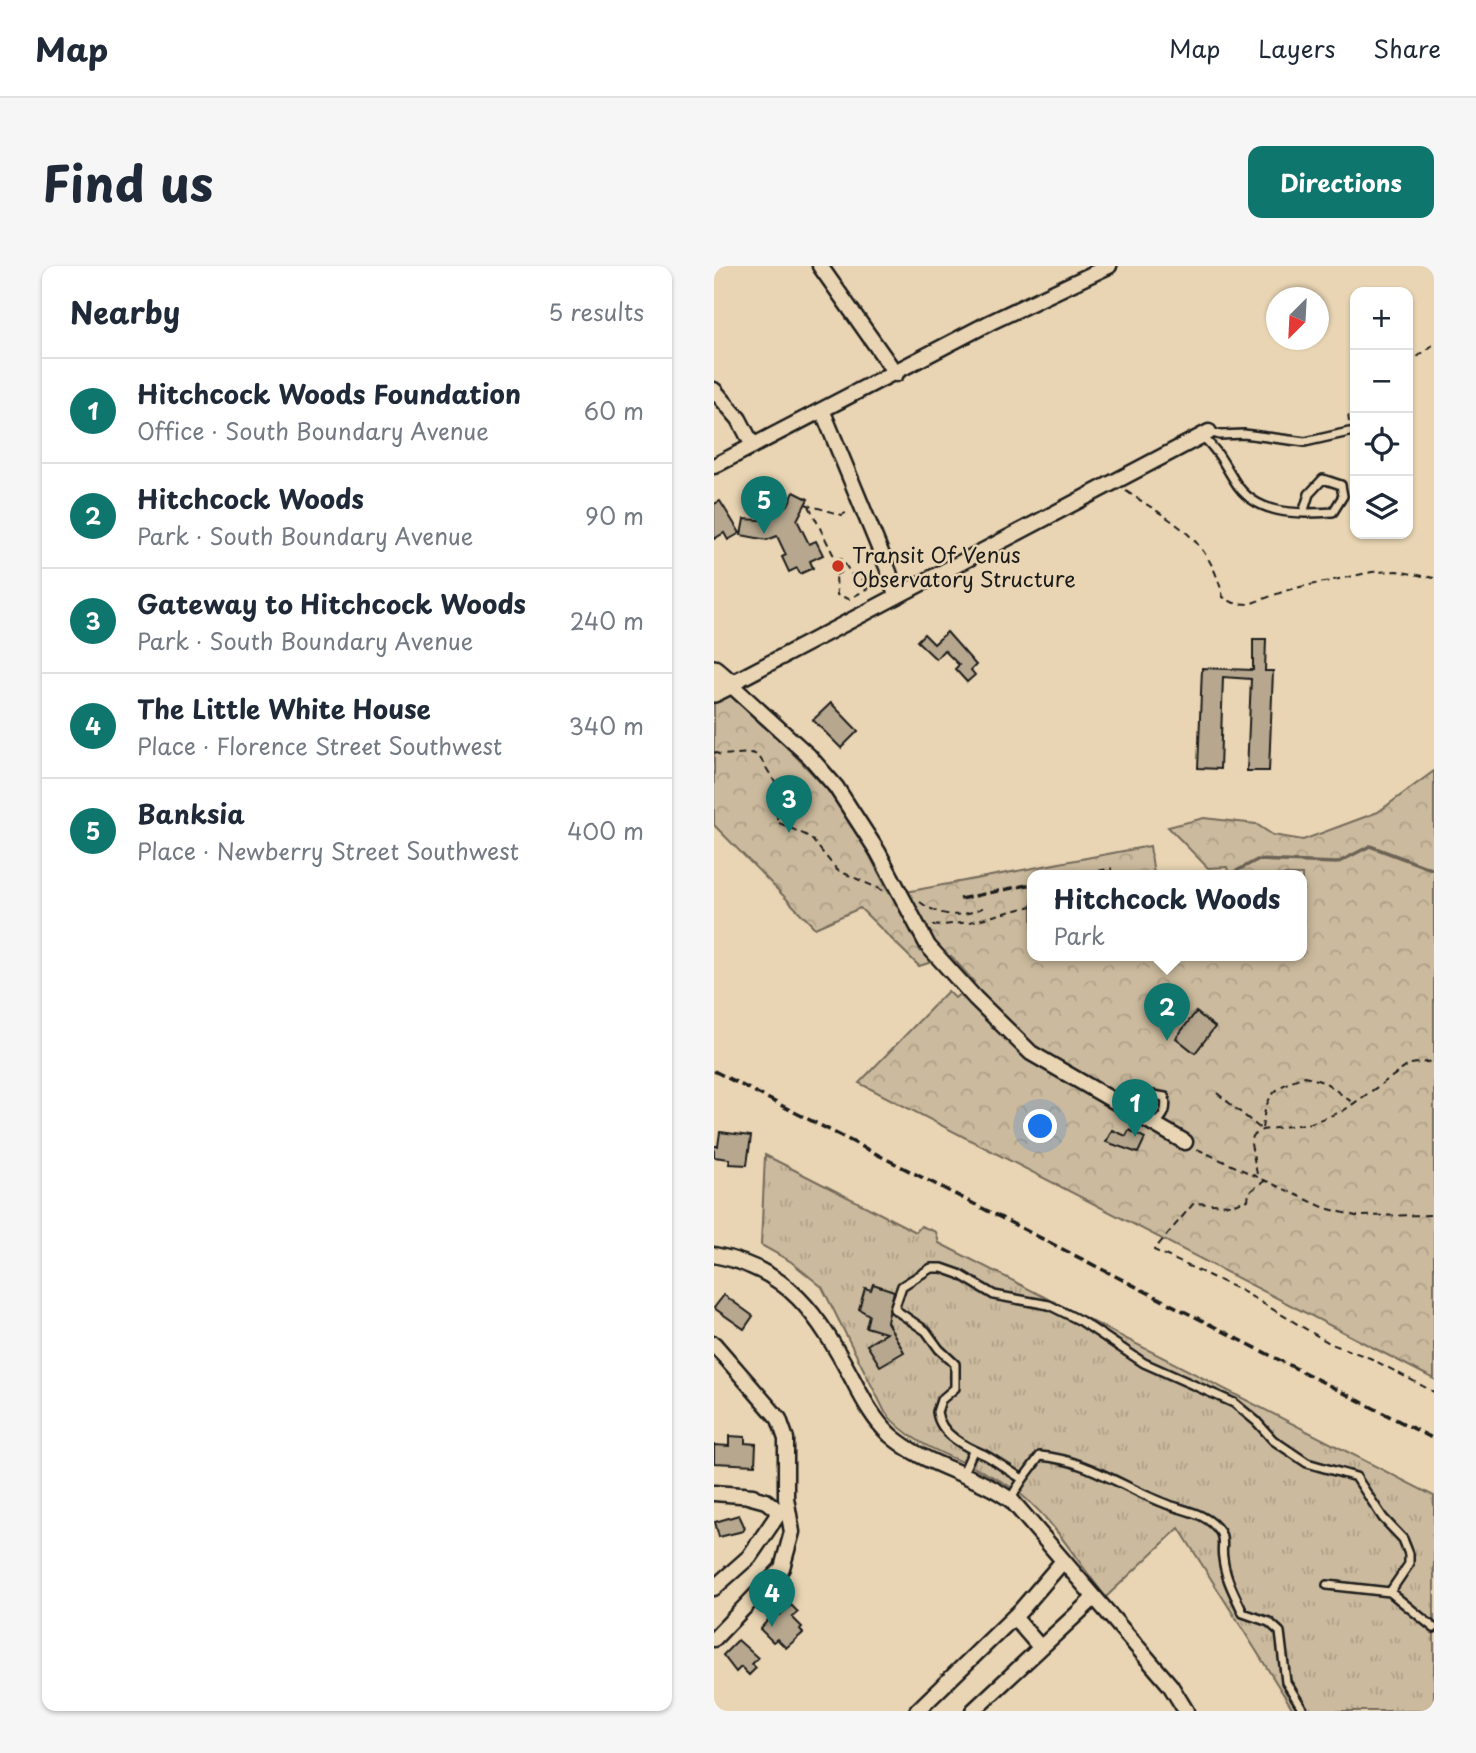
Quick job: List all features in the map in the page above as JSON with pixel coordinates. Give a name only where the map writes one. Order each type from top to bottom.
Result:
[{"type":"street","points":[[820,266],[896,374]]},
{"type":"street","points":[[714,466],[991,323],[1109,266]]},
{"type":"street","points":[[714,390],[739,419],[753,446]]},
{"type":"street","points":[[823,412],[889,572],[896,596]]},
{"type":"street","points":[[722,688],[1205,434]]},
{"type":"street","points":[[714,670],[722,688],[785,733],[836,787],[878,852],[928,946],[975,998],[1031,1053],[1185,1142]]},
{"type":"street","points":[[714,1255],[762,1270],[797,1295],[828,1333],[881,1426],[902,1445],[990,1486],[1010,1499],[1170,1685],[1186,1711]]},
{"type":"street","points":[[714,1343],[779,1419],[786,1439],[786,1498],[792,1532],[782,1568],[714,1639]]},
{"type":"street","points":[[714,1493],[786,1498]]},
{"type":"street","points":[[714,1588],[749,1557],[777,1516],[776,1509],[766,1501],[744,1495]]},
{"type":"street","points":[[917,1711],[1014,1617],[1063,1561]]},
{"type":"street","points":[[973,1711],[1094,1598]]},
{"type":"street","points":[[1014,1617],[1040,1647]]},
{"type":"lane","points":[[1205,434],[1244,434],[1305,442],[1349,432]]},
{"type":"lane","points":[[1205,434],[1221,453],[1233,479],[1251,500],[1268,510],[1333,512],[1343,496],[1341,485],[1323,479],[1309,494],[1304,510]]},
{"type":"lane","points":[[1023,1479],[973,1451],[947,1432],[937,1418],[937,1406],[957,1382],[953,1359],[939,1349],[926,1331],[894,1309],[902,1286],[931,1269],[951,1270],[994,1295],[1049,1305],[1081,1321],[1144,1363],[1234,1403],[1273,1440],[1307,1463],[1356,1477],[1384,1518],[1403,1539],[1409,1554],[1409,1564],[1390,1592]]},
{"type":"lane","points":[[962,1475],[973,1451]]},
{"type":"lane","points":[[1010,1499],[1040,1456],[1067,1459],[1109,1475],[1163,1503],[1187,1508],[1215,1526],[1223,1538],[1223,1558],[1228,1582],[1243,1613],[1269,1622],[1280,1632],[1286,1682],[1304,1711]]},
{"type":"lane","points":[[1327,1585],[1390,1592],[1434,1628]]},
{"type":"path","points":[[1413,360],[1434,344]]},
{"type":"path","points":[[1349,432],[1350,412]]},
{"type":"path","points":[[1109,483],[1161,514],[1193,539],[1208,554],[1223,597],[1234,603],[1249,604],[1291,589],[1372,572],[1397,571],[1434,578]]},
{"type":"path","points":[[836,560],[807,505],[842,515],[850,511]]},
{"type":"path","points":[[841,558],[847,569],[852,575],[869,582],[869,588],[857,596],[842,598],[835,591],[836,575],[829,564],[841,558]]},
{"type":"path","points":[[836,575],[847,569]]},
{"type":"path","points":[[714,752],[721,755],[752,753],[759,757],[778,787],[777,822],[810,837],[837,870],[891,892]]},
{"type":"path","points":[[917,899],[934,911],[957,915],[968,915],[984,907]]},
{"type":"path","points":[[918,928],[970,922],[1027,907]]},
{"type":"path","points":[[1257,1176],[1251,1144],[1254,1136],[1262,1130],[1311,1124],[1354,1103],[1410,1064],[1434,1061]]},
{"type":"path","points":[[1262,1130],[1266,1101],[1272,1093],[1305,1076],[1326,1083],[1354,1103]]},
{"type":"path","points":[[1217,1093],[1262,1130]]},
{"type":"path","points":[[1185,1142],[1209,1156],[1325,1208],[1356,1216],[1434,1215]]},
{"type":"path","points":[[1266,1180],[1249,1192],[1248,1200],[1230,1205],[1194,1203],[1154,1250],[1242,1291],[1331,1343],[1370,1358],[1434,1392]]},
{"type":"green space","points":[[731,689],[827,789],[862,841],[890,895],[1150,846],[1153,870],[1027,870],[1027,961],[1307,961],[1307,870],[1208,868],[1168,827],[1204,818],[1256,824],[1273,835],[1303,840],[1378,812],[1434,771],[1434,1379],[859,1083],[948,991],[955,998],[974,982],[951,956],[919,966],[860,908],[815,928],[714,825],[714,700]]},
{"type":"green space","points":[[765,1155],[916,1232],[921,1226],[936,1232],[939,1243],[1434,1496],[1434,1711],[1294,1711],[1179,1528],[1106,1597],[1051,1524],[1026,1499],[996,1478],[928,1446],[898,1426],[885,1412],[822,1287],[790,1261],[761,1245]]},
{"type":"building","points":[[794,492],[808,499],[797,520],[809,544],[816,541],[823,555],[810,561],[813,568],[800,574],[797,568],[789,572],[782,557],[786,555],[777,536],[767,540],[741,535],[744,519],[760,520],[788,505]]},
{"type":"building","points":[[720,501],[740,533],[728,540],[724,533],[714,539],[714,504]]},
{"type":"building","points":[[947,632],[976,665],[971,670],[975,675],[967,682],[955,669],[959,665],[944,650],[936,659],[917,641],[924,634],[934,644]]},
{"type":"building","points":[[1253,639],[1266,639],[1265,671],[1273,671],[1269,771],[1247,771],[1251,679],[1223,677],[1220,769],[1198,768],[1202,668],[1253,670]]},
{"type":"building","points":[[831,703],[858,731],[841,748],[813,720]]},
{"type":"building","points":[[1196,1012],[1215,1027],[1195,1053],[1176,1038]]},
{"type":"building","points":[[1112,1130],[1126,1136],[1129,1130],[1145,1138],[1138,1153],[1106,1142]]},
{"type":"building","points":[[720,1132],[751,1136],[747,1165],[729,1164],[730,1159],[714,1157],[714,1146],[718,1146]]},
{"type":"building","points":[[873,1284],[894,1291],[887,1322],[904,1352],[880,1366],[867,1345],[886,1333],[866,1327],[869,1315],[859,1309],[865,1288],[871,1290]]},
{"type":"building","points":[[724,1295],[753,1316],[744,1329],[714,1308]]},
{"type":"building","points":[[729,1436],[745,1437],[745,1443],[756,1444],[755,1465],[714,1463],[714,1445],[729,1446]]},
{"type":"building","points":[[739,1515],[745,1528],[743,1531],[719,1537],[715,1522]]},
{"type":"building","points":[[791,1605],[798,1612],[792,1617],[802,1627],[800,1629],[803,1633],[786,1648],[777,1639],[773,1642],[760,1629],[776,1611],[780,1615]]},
{"type":"building","points":[[738,1640],[758,1658],[752,1664],[756,1668],[749,1675],[741,1667],[736,1672],[723,1655]]},
{"type":"waterway","points":[[1238,870],[1257,860],[1337,863],[1370,846],[1434,870]]},
{"type":"railway","points":[[1107,870],[1112,869]]},
{"type":"railway","points":[[960,899],[1027,885]]},
{"type":"railway","points":[[714,1071],[1434,1439]]},
{"type":"place","name":"Banksia","points":[[764,534]]},
{"type":"place","name":"Transit Of Venus Observatory Structure","points":[[838,566]]},
{"type":"place","name":"Gateway to Hitchcock Woods","points":[[789,833]]},
{"type":"place","name":"Hitchcock Woods","points":[[1167,1041]]},
{"type":"place","name":"Hitchcock Woods Foundation","points":[[1135,1137]]},
{"type":"place","name":"The Little White House","points":[[772,1627]]}]
